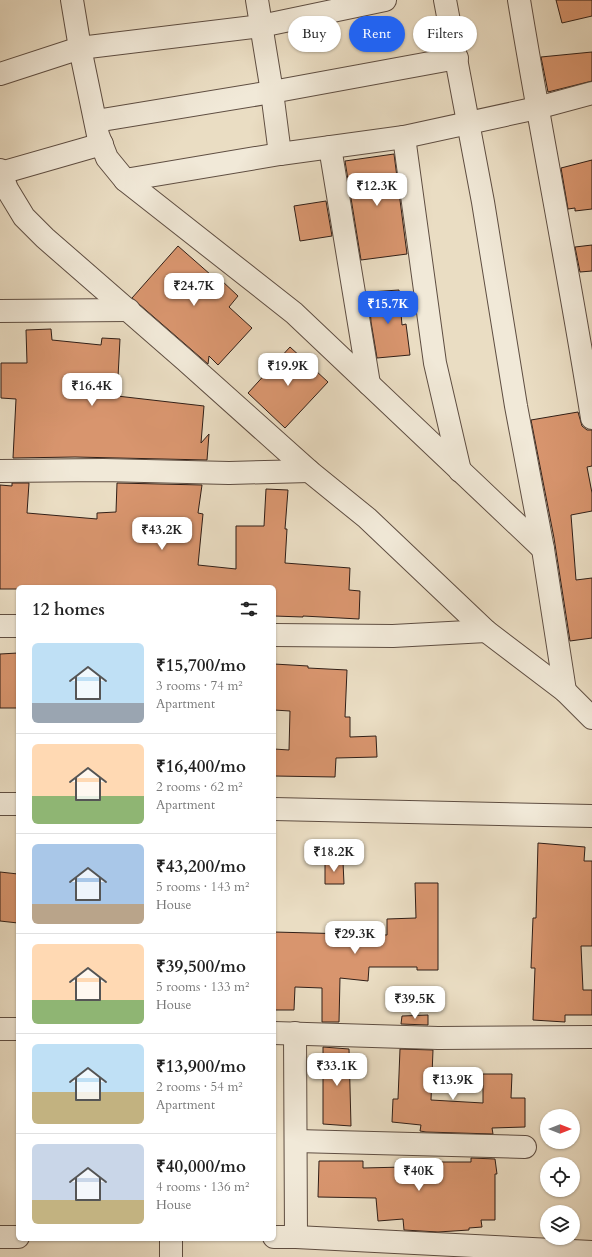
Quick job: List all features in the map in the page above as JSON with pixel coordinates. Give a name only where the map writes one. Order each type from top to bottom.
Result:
[{"type":"street","points":[[72,0],[80,48],[98,135],[107,158],[126,180],[294,313],[543,549]]},
{"type":"street","points":[[257,0],[272,92],[280,154]]},
{"type":"street","points":[[0,74],[80,48],[261,26],[385,0]]},
{"type":"street","points":[[445,0],[483,202],[516,406],[543,549],[565,691]]},
{"type":"street","points":[[519,0],[537,108],[580,342],[592,418]]},
{"type":"street","points":[[96,121],[272,92],[457,58]]},
{"type":"street","points":[[126,180],[280,154],[404,137],[537,108],[592,93]]},
{"type":"street","points":[[404,137],[434,363],[460,471]]},
{"type":"street","points":[[102,144],[0,172],[7,189],[24,216],[45,238],[129,310],[309,471],[367,518],[486,630],[565,691],[592,718]]},
{"type":"street","points":[[330,147],[369,384]]},
{"type":"street","points":[[0,311],[129,310]]},
{"type":"street","points":[[0,471],[103,470],[229,473],[309,471]]},
{"type":"street","points":[[0,626],[16,626]]},
{"type":"street","points":[[276,635],[393,636],[486,630]]},
{"type":"street","points":[[0,804],[16,804]]},
{"type":"street","points":[[276,809],[592,816]]},
{"type":"street","points":[[0,1028],[16,1029]]},
{"type":"street","points":[[296,1237],[296,1141],[285,1033],[438,1038],[592,1037]]},
{"type":"street","points":[[296,1141],[525,1147]]},
{"type":"street","points":[[0,1237],[16,1237]]},
{"type":"street","points":[[276,1237],[592,1252]]},
{"type":"street","points":[[171,1241],[171,1257]]},
{"type":"building","points":[[556,0],[592,0],[592,16],[562,23]]},
{"type":"building","points":[[592,52],[592,81],[548,92],[541,57]]},
{"type":"building","points":[[394,154],[407,254],[361,260],[345,161]]},
{"type":"building","points":[[592,160],[592,209],[575,211],[575,208],[568,209],[561,168]]},
{"type":"building","points":[[326,201],[332,236],[300,241],[294,206]]},
{"type":"building","points":[[592,245],[592,271],[580,272],[575,247]]},
{"type":"building","points":[[178,246],[219,282],[221,280],[238,296],[229,307],[252,328],[218,365],[209,356],[208,364],[132,298]]},
{"type":"building","points":[[399,290],[402,325],[406,324],[410,355],[377,358],[371,322],[369,292]]},
{"type":"building","points":[[51,329],[52,340],[101,345],[102,338],[120,339],[117,396],[204,406],[201,443],[209,434],[207,460],[75,457],[13,458],[16,399],[1,398],[1,363],[27,363],[26,330]]},
{"type":"building","points":[[290,347],[328,382],[285,428],[248,393]]},
{"type":"building","points":[[578,412],[582,426],[587,430],[592,430],[592,466],[587,467],[592,493],[592,511],[571,515],[576,580],[592,578],[592,638],[570,641],[554,538],[531,420]]},
{"type":"building","points":[[12,483],[29,483],[27,513],[97,519],[97,513],[116,512],[117,483],[202,485],[198,513],[203,514],[198,565],[236,569],[236,526],[264,526],[266,489],[288,490],[285,529],[287,529],[285,563],[350,568],[349,590],[360,591],[359,619],[276,616],[276,585],[16,585],[16,589],[0,589],[0,485],[12,486]]},
{"type":"building","points":[[16,653],[16,708],[0,708],[0,654]]},
{"type":"building","points":[[276,664],[308,666],[308,668],[347,670],[345,717],[350,717],[350,737],[376,736],[377,757],[336,758],[335,777],[276,776],[276,749],[289,750],[290,711],[276,710]]},
{"type":"building","points":[[538,843],[585,847],[584,861],[592,861],[592,946],[581,946],[583,990],[592,990],[592,1015],[565,1015],[565,1022],[533,1020],[535,968],[531,968],[533,918],[536,918]]},
{"type":"building","points":[[343,862],[344,884],[325,884],[325,863]]},
{"type":"building","points":[[0,872],[16,874],[16,923],[0,921]]},
{"type":"building","points":[[415,883],[438,883],[438,970],[417,970],[417,967],[369,967],[368,981],[340,978],[339,1022],[322,1022],[322,988],[295,987],[294,1010],[276,1010],[276,932],[387,935],[387,919],[416,918]]},
{"type":"building","points":[[428,1015],[428,1025],[401,1024],[402,1016]]},
{"type":"building","points":[[323,1047],[349,1049],[351,1126],[323,1124]]},
{"type":"building","points":[[400,1049],[433,1050],[431,1100],[483,1103],[483,1074],[512,1074],[511,1098],[525,1098],[525,1127],[492,1128],[493,1134],[426,1132],[420,1131],[421,1125],[392,1122],[393,1099],[398,1099]]},
{"type":"building","points":[[471,1158],[495,1159],[497,1174],[495,1174],[495,1220],[481,1220],[482,1227],[469,1228],[469,1230],[438,1232],[404,1230],[403,1219],[378,1221],[376,1198],[318,1197],[319,1161],[363,1161],[363,1168],[405,1167],[405,1164],[417,1164],[417,1162],[471,1162]]}]
